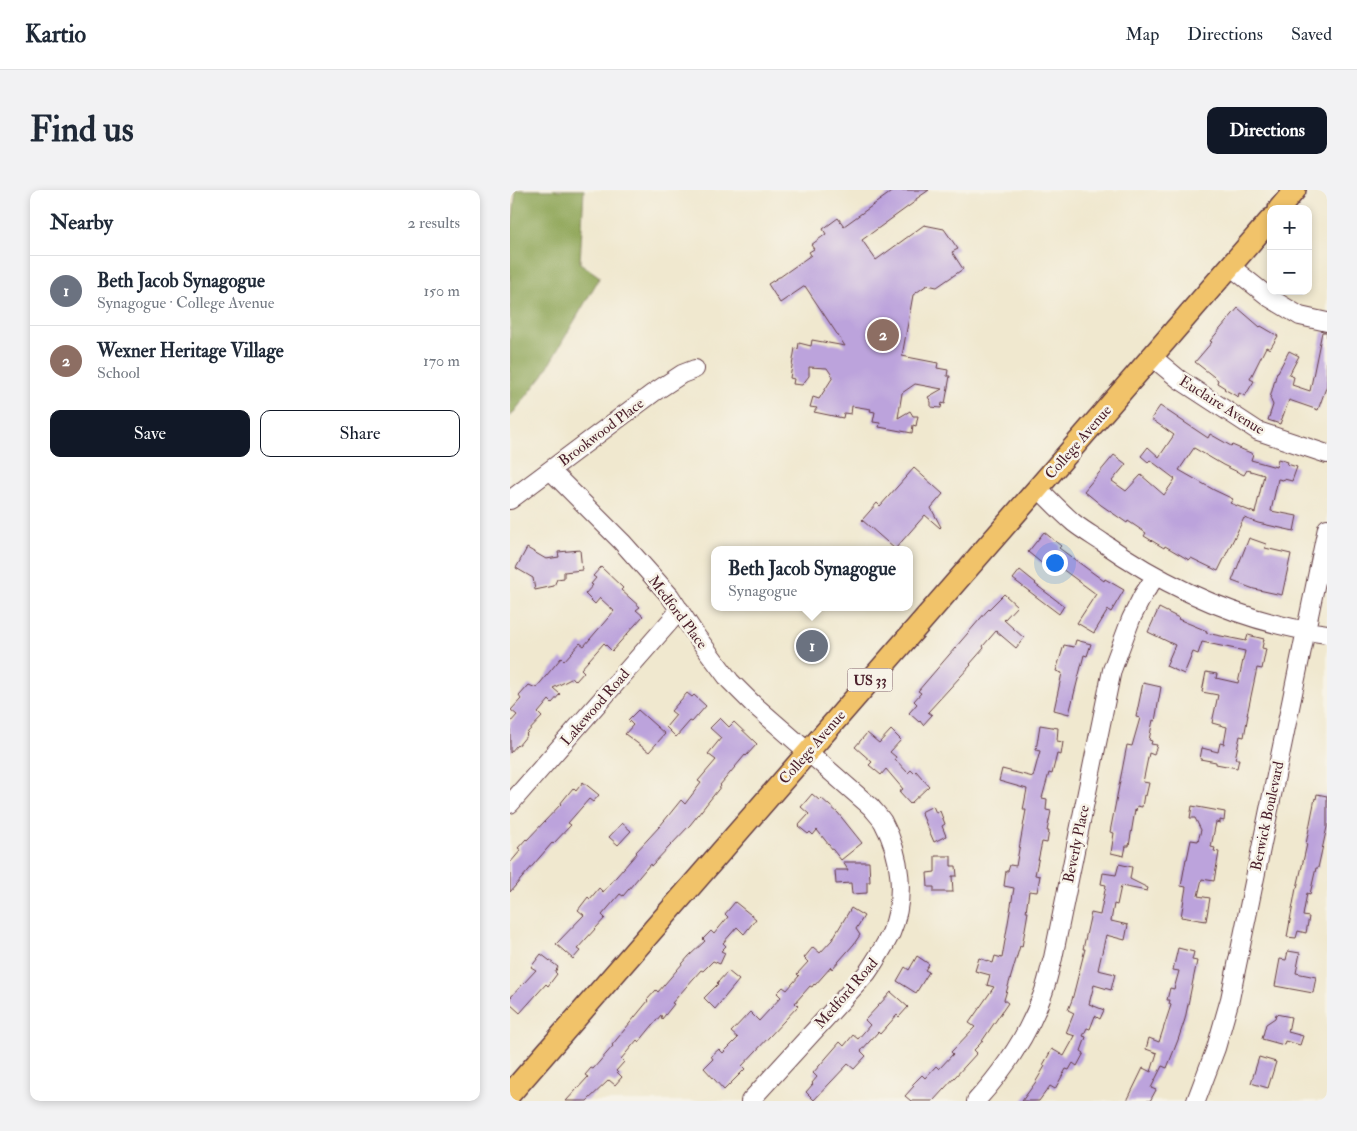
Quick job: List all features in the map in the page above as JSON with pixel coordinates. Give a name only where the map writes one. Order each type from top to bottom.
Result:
[{"type":"main road","points":[[1282,205],[1295,190]]},
{"type":"main road","name":"College Avenue","points":[[510,1094],[1267,224]]},
{"type":"street","points":[[1230,266],[1270,298],[1300,316],[1327,322]]},
{"type":"street","name":"Euclaire Avenue","points":[[1151,356],[1180,380],[1258,431],[1327,454]]},
{"type":"street","name":"Brookwood Place","points":[[510,500],[653,393],[682,374],[695,369]]},
{"type":"street","name":"Medford Place","points":[[551,470],[622,542],[670,596],[697,637],[730,681],[808,752]]},
{"type":"street","points":[[1038,488],[1074,523],[1118,554],[1156,576],[1213,603],[1257,619],[1327,634]]},
{"type":"street","name":"Berwick Boulevard","points":[[1196,1101],[1216,1048],[1230,999],[1327,528]]},
{"type":"street","name":"Beverly Place","points":[[976,1101],[1010,1058],[1027,1030],[1042,996],[1053,958],[1112,670],[1131,619],[1143,595],[1156,576]]},
{"type":"street","name":"Lakewood Road","points":[[510,804],[680,610]]},
{"type":"street","name":"Medford Road","points":[[750,1101],[867,973],[891,932],[899,902],[901,885],[898,868],[889,836],[882,820],[859,796],[808,752]]},
{"type":"green space","points":[[516,190],[584,190],[580,263],[600,277],[543,375],[510,417],[510,262]]},
{"type":"building","points":[[894,190],[929,190],[862,240],[876,260],[924,225],[944,229],[958,249],[952,252],[963,269],[937,287],[927,285],[913,295],[902,356],[938,363],[937,368],[948,370],[947,376],[950,376],[945,404],[942,403],[941,408],[931,407],[928,397],[942,389],[915,384],[902,393],[898,418],[910,411],[913,416],[918,416],[916,426],[913,425],[912,433],[879,427],[880,423],[873,422],[875,412],[870,411],[871,409],[852,406],[851,414],[844,413],[843,418],[814,412],[817,408],[810,407],[813,397],[819,399],[833,377],[827,368],[809,367],[809,376],[802,385],[793,384],[794,379],[790,378],[795,348],[798,349],[799,343],[811,346],[812,340],[845,346],[805,286],[780,303],[768,284],[811,255],[809,252],[814,249],[811,245],[826,234],[823,229],[838,218],[844,226]]},
{"type":"building","points":[[1238,308],[1260,327],[1278,336],[1270,349],[1266,347],[1250,379],[1254,381],[1245,396],[1239,393],[1238,397],[1224,389],[1217,383],[1218,380],[1195,362]]},
{"type":"building","points":[[1322,332],[1327,332],[1327,385],[1318,410],[1289,400],[1280,424],[1268,420],[1273,405],[1270,398],[1277,372],[1289,351],[1299,356],[1289,375],[1294,377],[1292,385],[1310,391]]},
{"type":"building","points":[[1160,406],[1208,438],[1210,434],[1231,446],[1253,454],[1251,460],[1276,467],[1278,459],[1297,467],[1292,481],[1278,479],[1271,511],[1297,516],[1294,531],[1244,518],[1218,571],[1191,558],[1189,560],[1165,546],[1164,548],[1144,536],[1146,533],[1128,521],[1127,523],[1101,505],[1084,491],[1114,455],[1126,464],[1112,481],[1126,491],[1141,475],[1164,495],[1175,479],[1150,460],[1148,462],[1141,456],[1148,447],[1159,457],[1174,435],[1151,419]],"holes":[[[1194,448],[1244,475],[1247,470],[1264,475],[1255,513],[1230,503],[1233,499],[1179,470]]]},
{"type":"building","points":[[914,468],[943,494],[931,508],[941,527],[925,515],[898,546],[892,546],[862,520],[877,503],[880,506]]},
{"type":"building","points":[[1044,532],[1061,546],[1059,548],[1104,581],[1105,579],[1124,590],[1111,612],[1108,610],[1094,633],[1077,623],[1096,594],[1050,560],[1045,566],[1028,552]]},
{"type":"building","points":[[1249,538],[1266,544],[1265,548],[1291,554],[1282,595],[1254,589],[1232,581]]},
{"type":"building","points":[[527,548],[546,559],[559,557],[558,552],[580,550],[582,570],[564,572],[564,578],[557,579],[554,586],[535,590],[533,578],[516,568]]},
{"type":"building","points":[[601,567],[623,588],[621,590],[640,607],[636,610],[643,616],[612,651],[604,643],[581,669],[584,672],[576,681],[573,678],[553,688],[560,694],[552,703],[549,700],[538,713],[542,717],[510,753],[510,723],[517,715],[511,710],[521,699],[519,696],[529,685],[536,688],[561,658],[564,661],[580,643],[584,646],[614,611],[600,598],[595,604],[585,594],[593,585],[591,584],[596,578],[593,576]]},
{"type":"building","points":[[1020,570],[1064,606],[1059,614],[1013,579]]},
{"type":"building","points":[[1004,594],[1017,606],[1004,620],[1024,638],[1016,648],[996,631],[983,646],[984,648],[971,665],[928,712],[932,715],[923,725],[909,713],[917,704],[914,701],[921,693],[918,691],[986,612]]},
{"type":"building","points":[[1159,608],[1178,619],[1207,631],[1206,633],[1246,641],[1248,635],[1264,639],[1262,648],[1266,649],[1262,669],[1257,668],[1244,737],[1240,736],[1235,759],[1239,759],[1237,768],[1200,759],[1202,748],[1218,752],[1220,743],[1224,744],[1227,727],[1212,723],[1218,695],[1202,692],[1206,672],[1217,674],[1216,678],[1238,683],[1245,651],[1202,642],[1198,654],[1193,652],[1184,674],[1166,666],[1175,645],[1148,632]]},
{"type":"building","points":[[1076,640],[1091,644],[1087,656],[1084,655],[1069,714],[1054,710],[1062,673],[1056,671],[1064,645],[1074,647]]},
{"type":"building","points":[[1143,683],[1161,687],[1155,721],[1153,720],[1149,740],[1152,741],[1151,744],[1157,745],[1154,755],[1149,753],[1143,782],[1149,783],[1146,796],[1144,795],[1142,807],[1137,806],[1135,810],[1129,846],[1126,846],[1124,856],[1111,853],[1114,833],[1110,832],[1127,745],[1132,746],[1140,718],[1136,717]]},
{"type":"building","points":[[687,693],[692,697],[694,695],[706,706],[676,737],[666,727],[676,715],[671,711]]},
{"type":"building","points":[[638,710],[665,734],[649,752],[625,734],[633,725],[628,720]]},
{"type":"building","points":[[720,718],[729,727],[734,722],[757,744],[745,755],[720,785],[690,825],[651,866],[650,864],[623,896],[620,894],[602,915],[605,918],[577,949],[580,951],[573,959],[556,944],[584,915],[578,910],[588,897],[590,899],[599,888],[603,892],[681,800],[685,804],[701,783],[698,781],[716,760],[708,754],[721,738],[710,728]]},
{"type":"building","points":[[1040,725],[1058,728],[1057,741],[1063,742],[1061,755],[1057,754],[1052,774],[1049,773],[1042,798],[1047,799],[1046,810],[1051,811],[1047,831],[1049,831],[1047,843],[1042,842],[1035,875],[1040,876],[1037,892],[1029,891],[1026,912],[1028,912],[1022,947],[1020,946],[1004,1000],[1008,1003],[974,1050],[977,1053],[933,1101],[911,1101],[905,1096],[914,1086],[912,1085],[922,1075],[925,1078],[936,1066],[939,1069],[953,1054],[951,1052],[975,1027],[969,1023],[994,987],[987,985],[990,975],[975,971],[979,958],[993,963],[995,956],[1002,958],[1014,888],[1004,886],[1006,871],[1008,871],[1010,865],[1016,866],[1026,810],[1023,810],[1027,789],[999,781],[1002,769],[1033,777],[1040,751],[1036,750]]},
{"type":"building","points":[[891,730],[901,740],[890,752],[908,773],[911,770],[914,773],[916,771],[929,786],[910,804],[899,792],[903,789],[886,769],[881,775],[869,765],[872,762],[855,747],[867,733],[879,743]]},
{"type":"building","points":[[583,782],[599,795],[593,802],[589,799],[568,823],[571,825],[552,843],[510,892],[510,863],[521,850],[518,848],[561,804],[573,788],[576,791]]},
{"type":"building","points":[[812,794],[819,800],[821,798],[838,813],[862,843],[841,860],[817,830],[813,835],[810,832],[808,834],[798,826],[809,814],[801,807]]},
{"type":"building","points":[[1317,794],[1327,796],[1327,827],[1318,868],[1316,868],[1310,894],[1307,893],[1303,916],[1309,917],[1306,933],[1298,931],[1296,938],[1287,937],[1296,888]]},
{"type":"building","points":[[933,806],[936,813],[940,811],[945,824],[942,826],[946,836],[934,842],[921,812]]},
{"type":"building","points":[[1192,806],[1225,812],[1224,821],[1216,822],[1211,847],[1215,848],[1214,851],[1219,852],[1214,881],[1202,879],[1198,896],[1210,898],[1206,921],[1181,917],[1186,887],[1181,886],[1186,859],[1191,840],[1198,841],[1201,830],[1195,818],[1190,818]]},
{"type":"building","points":[[622,823],[631,831],[618,845],[609,837]]},
{"type":"building","points":[[935,856],[951,856],[951,866],[956,866],[957,876],[952,876],[953,892],[934,892],[934,887],[928,887],[927,873],[935,872]]},
{"type":"building","points":[[843,862],[869,862],[870,882],[867,882],[867,893],[852,894],[851,883],[836,884],[835,870],[848,870]]},
{"type":"building","points":[[1119,864],[1132,867],[1130,879],[1148,888],[1147,891],[1121,886],[1117,905],[1114,904],[1111,921],[1128,925],[1125,940],[1106,935],[1098,970],[1115,974],[1111,990],[1094,985],[1089,1004],[1104,1010],[1100,1019],[1095,1016],[1090,1029],[1087,1028],[1083,1036],[1086,1037],[1081,1051],[1084,1053],[1077,1066],[1073,1063],[1069,1070],[1066,1069],[1055,1089],[1050,1086],[1039,1101],[1022,1101],[1045,1066],[1043,1065],[1052,1049],[1064,1056],[1075,1036],[1066,1033],[1074,1013],[1068,1010],[1085,949],[1083,949],[1091,913],[1100,915],[1106,885],[1101,884],[1103,873],[1116,875]]},
{"type":"building","points":[[735,902],[756,919],[744,934],[737,927],[723,943],[726,946],[721,951],[725,953],[720,964],[713,961],[703,971],[701,970],[672,1003],[674,1004],[662,1019],[661,1015],[639,1042],[637,1040],[621,1059],[624,1062],[616,1071],[622,1077],[615,1085],[609,1080],[587,1101],[566,1101],[588,1077],[585,1075],[591,1068],[593,1069],[613,1046],[647,1000],[656,990],[658,992],[689,956],[705,941],[703,939],[711,931],[714,934],[728,917],[725,914]]},
{"type":"building","points":[[851,908],[864,916],[856,929],[860,935],[854,944],[832,969],[831,967],[815,985],[810,986],[795,1003],[798,1006],[742,1066],[745,1069],[724,1090],[704,1068],[713,1059],[711,1056],[719,1049],[723,1053],[738,1038],[731,1032],[750,1012],[759,1021],[781,997],[777,993],[783,987],[787,990],[799,976],[797,974],[808,962],[804,958],[813,947],[820,953],[832,940]]},
{"type":"building","points":[[1178,948],[1194,952],[1192,960],[1197,961],[1185,1019],[1178,1040],[1167,1068],[1162,1066],[1151,1088],[1156,1090],[1150,1101],[1127,1101],[1143,1068],[1151,1072],[1157,1053],[1146,1049],[1149,1038],[1159,1042],[1171,1005],[1169,1004],[1170,1000],[1167,1000],[1170,988],[1174,989],[1179,971],[1173,970]]},
{"type":"building","points":[[1288,951],[1300,953],[1296,973],[1316,977],[1313,993],[1275,986],[1280,959],[1286,960]]},
{"type":"building","points":[[541,954],[558,967],[555,972],[557,974],[548,986],[546,984],[520,1013],[510,1004],[510,998],[536,970],[531,967]]},
{"type":"building","points":[[917,956],[929,964],[925,970],[929,972],[916,993],[897,981],[905,967],[909,970]]},
{"type":"building","points":[[728,971],[739,980],[715,1009],[704,998]]},
{"type":"building","points":[[891,992],[908,1007],[899,1017],[897,1015],[880,1034],[878,1032],[861,1051],[866,1056],[854,1069],[848,1064],[814,1100],[806,1092],[817,1077],[813,1073],[840,1042],[844,1046],[853,1035],[858,1039],[870,1025],[865,1020]]},
{"type":"building","points":[[1276,1014],[1291,1017],[1288,1032],[1303,1036],[1300,1045],[1285,1041],[1284,1045],[1262,1039],[1266,1024],[1275,1018]]},
{"type":"building","points":[[1259,1057],[1276,1062],[1268,1088],[1251,1083]]},
{"type":"place","name":"Wexner Heritage Village","points":[[883,335]]},
{"type":"place","name":"Beth Jacob Synagogue","points":[[812,646]]}]
